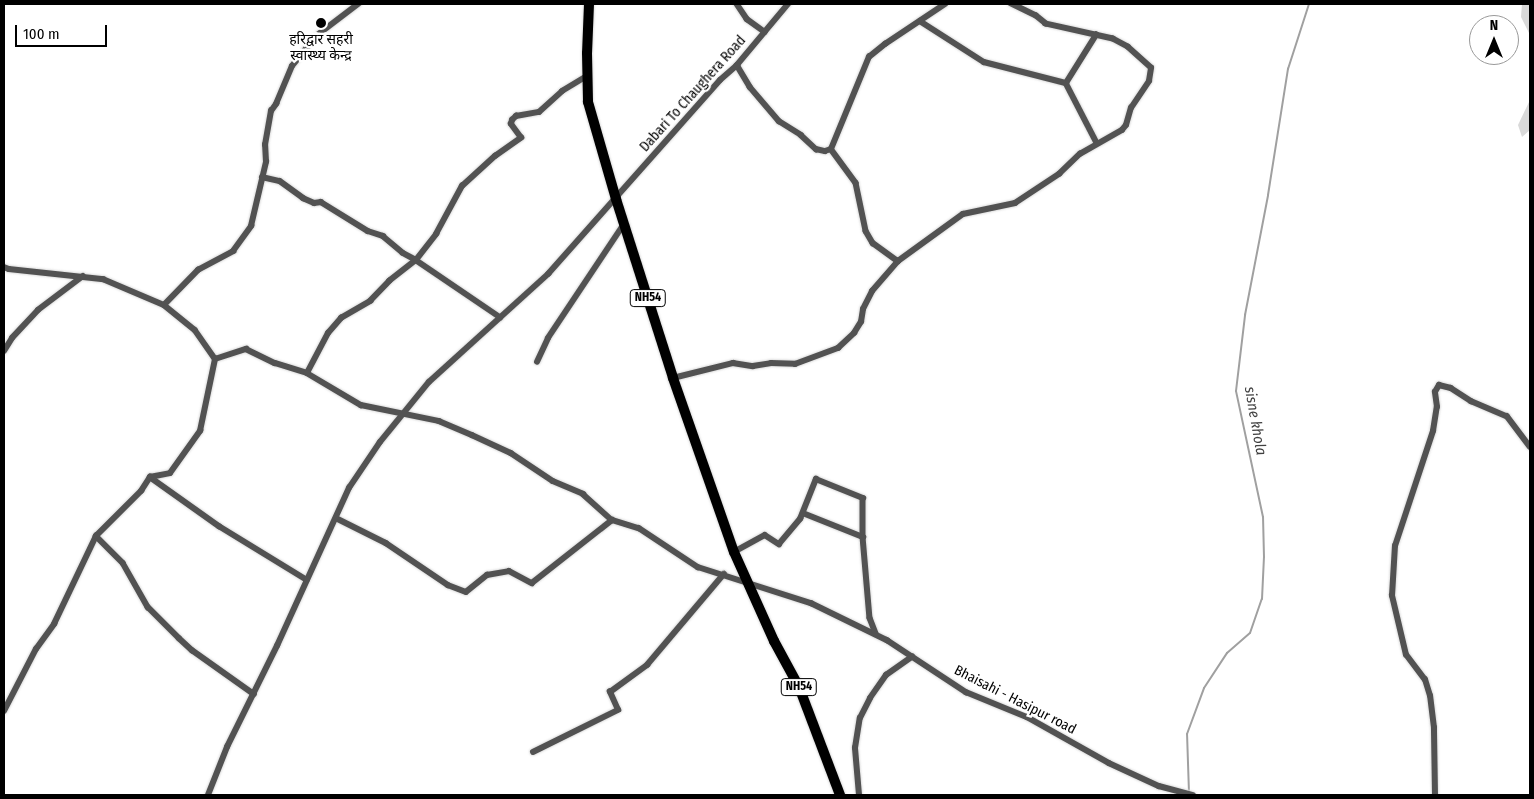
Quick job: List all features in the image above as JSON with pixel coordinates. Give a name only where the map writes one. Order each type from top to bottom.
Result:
[{"type":"main road","name":"NH54","points":[[589,4],[588,102],[616,199],[625,222],[673,378],[734,552],[805,701],[840,795]]},
{"type":"street","points":[[164,305],[198,270],[233,251],[251,226],[266,162],[265,145],[271,110],[276,104],[292,66],[316,36],[358,4]]},
{"type":"street","points":[[737,4],[747,19],[765,32]]},
{"type":"street","name":"Dabari To Chaughera Road","points":[[208,795],[228,747],[349,488],[380,442],[430,382],[548,274],[720,80],[737,65],[788,4]]},
{"type":"street","points":[[831,149],[869,57],[885,44],[945,4]]},
{"type":"street","points":[[673,378],[733,363],[753,366],[771,363],[795,364],[838,348],[854,333],[861,322],[863,309],[872,291],[898,260],[963,214],[1015,204],[1059,174],[1080,154],[1122,130],[1126,125],[1131,108],[1144,92],[1152,73],[1151,68],[1128,47],[1113,39],[1046,24],[1036,16],[1011,4]]},
{"type":"street","points":[[920,21],[984,62],[1066,83],[1097,143]]},
{"type":"street","points":[[1066,83],[1096,35]]},
{"type":"street","points":[[737,65],[750,87],[779,121],[801,135],[816,149],[824,151],[831,149]]},
{"type":"street","points":[[307,373],[328,333],[340,318],[370,301],[389,281],[416,260],[436,234],[462,186],[495,156],[521,138],[512,124],[512,120],[516,116],[539,112],[562,91],[587,76]]},
{"type":"street","points":[[831,149],[856,183],[862,224],[873,243],[898,260]]},
{"type":"street","points":[[262,177],[280,181],[314,202],[322,202],[368,231],[383,236],[402,253],[416,260],[500,317]]},
{"type":"street","points":[[537,362],[548,338],[625,222]]},
{"type":"street","points":[[4,267],[103,279],[164,305],[194,330],[215,359],[200,431],[170,473],[150,477],[118,515],[96,536],[54,624],[36,649],[4,711]]},
{"type":"street","points":[[4,351],[38,310],[83,276]]},
{"type":"street","points":[[215,359],[246,350],[274,363],[307,373],[361,405],[439,421],[511,453],[553,481],[583,494],[612,520],[532,583],[509,571],[487,575],[466,592],[448,585],[386,543],[336,518]]},
{"type":"street","points":[[1435,795],[1434,728],[1430,696],[1425,680],[1406,655],[1392,596],[1395,546],[1433,431],[1437,407],[1435,392],[1439,384],[1507,416],[1530,446]]},
{"type":"street","points":[[150,477],[219,526],[307,580]]},
{"type":"street","points":[[734,552],[765,535],[779,544],[803,513],[816,479],[864,498],[863,537],[870,618],[876,634]]},
{"type":"street","points":[[803,513],[863,537]]},
{"type":"street","name":"Bhaisahi - Hasipur road","points":[[612,520],[639,528],[698,567],[811,603],[876,634],[966,692],[1027,716],[1109,763],[1159,786],[1193,795]]},
{"type":"street","points":[[96,536],[123,563],[148,607],[192,650],[254,694]]},
{"type":"street","points":[[533,752],[618,710],[610,692],[647,665],[724,574]]},
{"type":"street","points":[[859,795],[855,748],[860,718],[870,698],[886,675],[912,657]]},
{"type":"shaded area","points":[[1522,4],[1530,4],[1530,35],[1521,17]]},
{"type":"shaded area","points":[[1530,100],[1530,130],[1522,137],[1518,125]]},
{"type":"waterway","name":"sisne khola","points":[[1189,793],[1187,734],[1204,688],[1227,653],[1250,633],[1262,599],[1263,517],[1236,391],[1245,315],[1268,195],[1288,69],[1309,4]]},
{"type":"place","name":"हरिद्वार सहरी स्वास्थ्य केन्द्र","points":[[321,23]]}]
